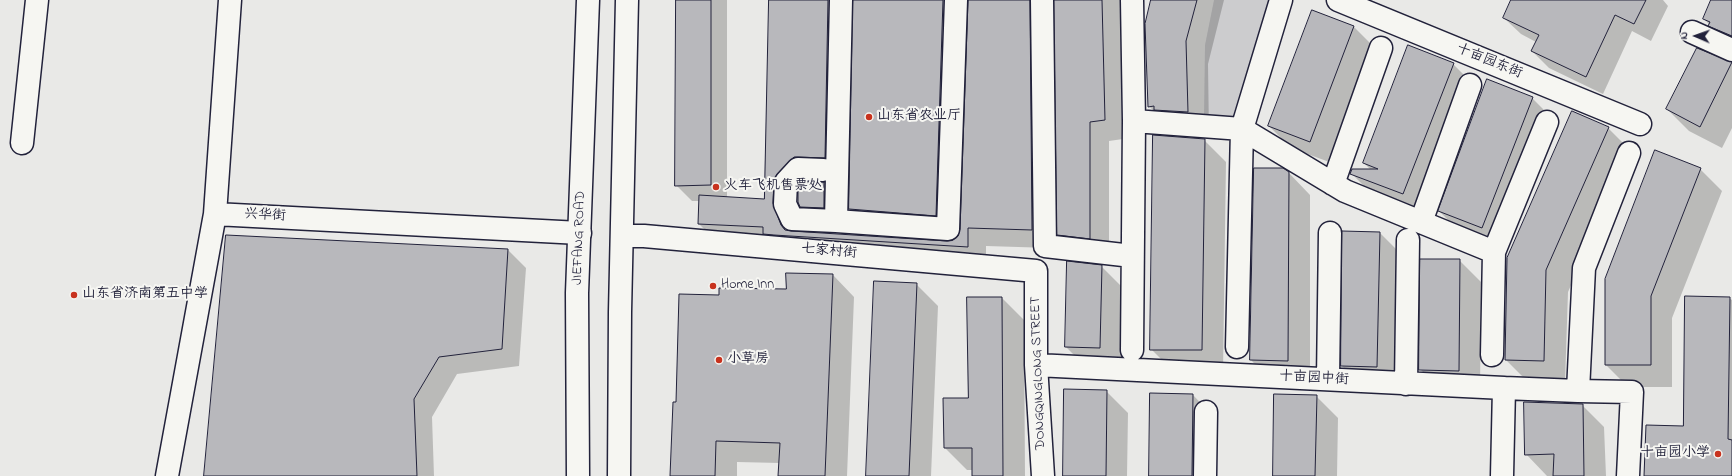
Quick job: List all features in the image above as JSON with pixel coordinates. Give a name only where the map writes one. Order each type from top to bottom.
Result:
[{"type":"street","points":[[22,143],[37,0]]},
{"type":"street","points":[[167,476],[215,214],[230,0]]},
{"type":"street","name":"JIEFANG ROAD","points":[[578,476],[577,293],[588,0]]},
{"type":"street","points":[[619,476],[620,312],[623,236],[627,0]]},
{"type":"street","points":[[836,221],[842,0]]},
{"type":"street","points":[[824,170],[798,169],[786,182],[785,204],[792,219],[948,229],[956,0]]},
{"type":"street","points":[[1042,0],[1045,246],[1132,256]]},
{"type":"street","points":[[1132,0],[1134,121],[1132,350]]},
{"type":"street","points":[[1237,346],[1242,130],[1281,0]]},
{"type":"street","name":"十亩园东街","points":[[1338,0],[1640,124]]},
{"type":"street","points":[[1692,32],[1732,50]]},
{"type":"street","points":[[1334,184],[1381,48]]},
{"type":"street","points":[[1421,222],[1470,85]]},
{"type":"street","points":[[1134,121],[1242,130],[1345,191],[1494,252]]},
{"type":"street","points":[[1492,355],[1494,252],[1547,122]]},
{"type":"street","points":[[1578,391],[1584,268],[1629,153]]},
{"type":"street","name":"兴华街","points":[[215,214],[580,233]]},
{"type":"street","points":[[1328,380],[1330,233]]},
{"type":"street","name":"七家村街","points":[[623,236],[644,236],[1036,270]]},
{"type":"street","points":[[1406,384],[1408,240]]},
{"type":"street","name":"DONGQINGLONG STREET","points":[[1036,270],[1036,365],[1043,476]]},
{"type":"street","name":"十亩园中街","points":[[1036,365],[1504,388]]},
{"type":"street","points":[[1502,476],[1504,388],[1632,392],[1628,476]]},
{"type":"street","points":[[1205,476],[1206,412]]},
{"type":"shaded area","points":[[1214,0],[1273,0],[1238,116],[1204,115],[1205,45]]},
{"type":"building","points":[[676,0],[711,0],[711,185],[675,186]]},
{"type":"building","points":[[769,0],[828,0],[825,158],[794,157],[777,174],[774,181],[773,203],[781,225],[785,230],[791,231],[947,241],[953,240],[958,236],[960,229],[968,0],[1030,0],[1032,230],[968,228],[968,247],[774,235],[763,234],[763,227],[698,224],[699,195],[764,199]]},
{"type":"building","points":[[853,0],[943,0],[936,216],[849,209]]},
{"type":"building","points":[[1054,0],[1102,0],[1105,120],[1090,122],[1090,239],[1057,235]]},
{"type":"building","points":[[1151,0],[1197,0],[1186,41],[1188,112],[1154,110],[1154,106],[1148,107],[1145,24]]},
{"type":"building","points":[[1511,0],[1646,0],[1634,24],[1615,15],[1586,77],[1531,51],[1539,35],[1503,18]]},
{"type":"building","points":[[1711,0],[1732,0],[1732,36],[1708,26],[1710,22],[1703,19]]},
{"type":"building","points":[[1312,10],[1354,26],[1310,142],[1268,126]]},
{"type":"building","points":[[1408,45],[1454,63],[1403,194],[1350,174],[1352,169],[1378,169],[1363,163]]},
{"type":"building","points":[[1697,48],[1732,62],[1700,127],[1666,109]]},
{"type":"building","points":[[1487,79],[1533,97],[1482,228],[1438,211]]},
{"type":"building","points":[[1572,111],[1609,127],[1546,270],[1544,361],[1505,360],[1507,258]]},
{"type":"building","points":[[1153,135],[1205,139],[1202,350],[1150,350]]},
{"type":"building","points":[[1655,150],[1701,168],[1651,296],[1651,365],[1605,365],[1605,279]]},
{"type":"building","points":[[1254,168],[1283,168],[1289,172],[1288,361],[1250,360]]},
{"type":"building","points":[[803,182],[824,182],[824,208],[800,207],[798,202],[798,187]]},
{"type":"building","points":[[1342,231],[1380,232],[1377,367],[1341,366]]},
{"type":"building","points":[[226,235],[508,249],[502,349],[439,357],[414,399],[417,476],[204,476]]},
{"type":"building","points":[[1420,259],[1460,259],[1459,371],[1419,370]]},
{"type":"building","points":[[1067,261],[1102,265],[1100,348],[1065,347]]},
{"type":"building","points":[[786,273],[833,274],[825,476],[778,476],[780,443],[716,441],[715,476],[670,476],[673,402],[676,402],[679,294],[719,295],[719,288],[786,289]]},
{"type":"building","points":[[874,281],[917,283],[909,476],[866,476]]},
{"type":"building","points":[[1685,296],[1730,297],[1728,439],[1732,440],[1732,476],[1644,476],[1646,425],[1683,426]]},
{"type":"building","points":[[967,297],[1002,297],[1003,476],[972,476],[972,448],[944,448],[943,398],[968,398]]},
{"type":"building","points":[[1064,389],[1107,390],[1106,476],[1063,476]]},
{"type":"building","points":[[1150,393],[1193,394],[1192,476],[1149,476]]},
{"type":"building","points":[[1274,394],[1317,395],[1315,476],[1273,476]]},
{"type":"building","points":[[1524,402],[1583,404],[1584,476],[1553,476],[1554,454],[1525,455]]},
{"type":"place","name":"山东省农业厅","points":[[869,117]]},
{"type":"place","name":"火车飞机售票处","points":[[716,187]]},
{"type":"place","name":"Home Inn","points":[[713,286]]},
{"type":"place","name":"山东省济南第五中学","points":[[74,295]]},
{"type":"place","name":"小草房","points":[[719,360]]},
{"type":"place","name":"十亩园小学","points":[[1718,454]]}]
